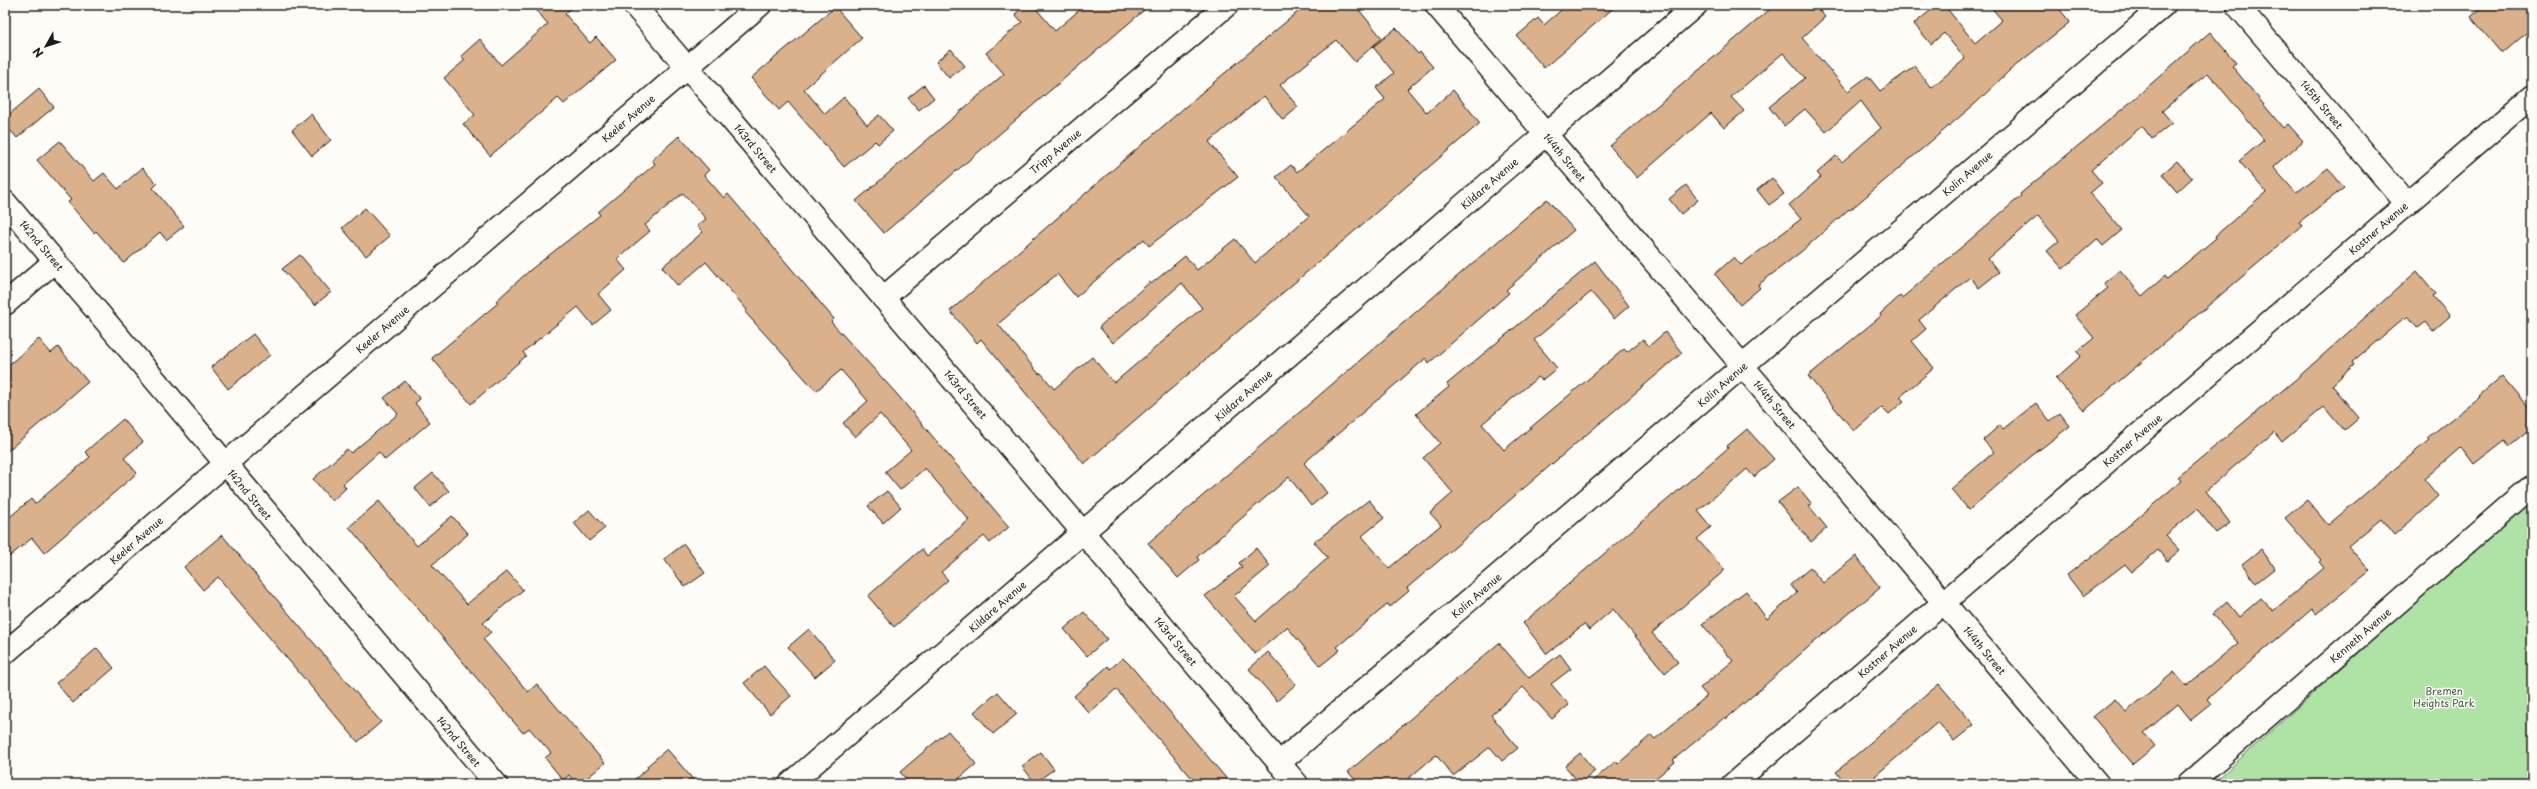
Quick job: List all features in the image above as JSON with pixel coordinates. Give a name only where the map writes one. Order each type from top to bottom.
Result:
[{"type":"street","name":"143rd Street","points":[[634,5],[1297,784]]},
{"type":"street","name":"Keeler Avenue","points":[[5,653],[760,5]]},
{"type":"street","name":"Tripp Avenue","points":[[883,298],[1227,5]]},
{"type":"street","name":"144th Street","points":[[1436,5],[2098,784]]},
{"type":"street","name":"Kildare Avenue","points":[[790,784],[1696,5]]},
{"type":"street","name":"Kolin Avenue","points":[[1279,763],[2164,5]]},
{"type":"street","name":"145th Street","points":[[2237,5],[2407,204]]},
{"type":"street","name":"Kostner Avenue","points":[[1733,784],[2532,96]]},
{"type":"street","name":"142nd Street","points":[[5,202],[496,784]]},
{"type":"street","points":[[5,304],[55,261]]},
{"type":"street","name":"Kenneth Avenue","points":[[2189,784],[2532,486]]},
{"type":"green space","name":"Bremen Heights Park","points":[[2532,498],[2532,784],[2212,784]]},
{"type":"building","points":[[532,5],[575,5],[565,14],[590,43],[596,37],[616,60],[564,104],[558,98],[490,156],[463,124],[475,115],[444,78],[465,60],[461,56],[480,39],[501,65],[548,24]]},
{"type":"building","points":[[1026,5],[1033,5],[1055,31],[1085,5],[1150,5],[884,233],[856,201],[1004,74],[986,53],[1022,22],[1015,14]]},
{"type":"building","points":[[1306,5],[1355,5],[1382,38],[1355,62],[1336,40],[1280,85],[1298,107],[1283,120],[1264,96],[1209,142],[1238,177],[1149,246],[1144,239],[1076,297],[1057,274],[998,324],[1039,374],[1041,373],[1054,389],[1092,357],[1114,383],[1202,308],[1182,283],[1113,343],[1099,327],[1150,282],[1151,284],[1185,256],[1197,270],[1235,239],[1255,263],[1309,216],[1276,177],[1291,165],[1297,172],[1385,99],[1376,88],[1394,73],[1373,47],[1396,28],[1418,54],[1420,52],[1433,67],[1407,89],[1427,113],[1453,90],[1480,123],[1084,464],[981,339],[977,343],[950,311],[1207,88]]},
{"type":"building","points":[[1567,5],[1617,5],[1544,68],[1517,36],[1538,18],[1544,25]]},
{"type":"building","points":[[1775,5],[1815,5],[1825,17],[1802,38],[1848,91],[1868,76],[1880,91],[1915,66],[1931,88],[1965,59],[1944,33],[1931,44],[1914,24],[1937,5],[1944,5],[1975,43],[2002,20],[1989,5],[2056,5],[2070,22],[2009,71],[1976,103],[1850,210],[1849,209],[1802,251],[1758,285],[1760,288],[1740,305],[1715,274],[1734,257],[1741,265],[1801,219],[1789,205],[1821,177],[1817,173],[1836,156],[1842,162],[1881,128],[1861,101],[1826,132],[1805,109],[1784,126],[1769,107],[1805,78],[1783,53],[1731,97],[1744,111],[1724,128],[1711,113],[1637,178],[1610,146]]},
{"type":"building","points":[[2484,5],[2532,5],[2532,28],[2502,54],[2471,17]]},
{"type":"building","points":[[835,7],[862,38],[804,89],[825,114],[844,97],[867,125],[879,115],[893,131],[878,144],[875,141],[844,167],[788,102],[779,110],[751,78]]},
{"type":"building","points":[[2210,32],[2236,63],[2232,66],[2283,128],[2288,124],[2303,141],[2273,167],[2296,193],[2328,168],[2344,188],[2299,222],[2302,226],[2084,411],[2056,378],[2081,356],[2077,352],[2094,338],[2075,315],[2108,288],[2104,283],[2120,270],[2142,296],[2165,276],[2167,279],[2216,238],[2215,236],[2266,192],[2239,161],[2264,140],[2208,73],[2162,111],[2172,123],[2152,139],[2142,126],[2091,170],[2102,183],[2090,193],[2122,230],[2103,246],[2097,239],[2063,269],[2047,251],[2059,241],[2038,216],[1988,259],[1999,272],[1979,288],[1970,277],[1919,320],[1926,329],[1912,341],[1934,368],[1900,397],[1904,401],[1889,414],[1882,407],[1854,431],[1808,376],[1881,316],[1880,314],[1900,296],[1902,298],[2021,196],[2020,194],[2126,106]]},
{"type":"building","points":[[951,49],[965,66],[949,78],[936,62]]},
{"type":"building","points":[[924,85],[934,98],[919,110],[908,98]]},
{"type":"building","points":[[39,89],[54,107],[17,138],[5,124],[5,118]]},
{"type":"building","points":[[311,114],[331,140],[312,156],[292,130]]},
{"type":"building","points":[[679,136],[709,170],[704,175],[724,198],[728,194],[834,319],[831,322],[895,392],[1009,527],[990,543],[984,536],[941,572],[948,580],[894,627],[868,596],[922,549],[927,556],[969,520],[925,468],[900,490],[885,472],[911,450],[880,414],[855,437],[843,423],[868,401],[841,370],[816,391],[745,312],[747,310],[706,262],[678,286],[662,267],[703,232],[697,226],[706,219],[683,193],[645,225],[650,231],[617,259],[626,270],[598,294],[611,310],[593,325],[578,307],[523,352],[526,356],[471,404],[432,358],[498,303],[496,301],[529,271],[600,215],[598,212],[655,164],[652,160]]},
{"type":"building","points":[[60,141],[94,181],[104,173],[118,189],[142,168],[157,184],[153,188],[184,226],[166,240],[160,232],[124,263],[96,231],[94,233],[68,202],[71,200],[37,160]]},
{"type":"building","points":[[2177,161],[2192,178],[2177,192],[2162,174]]},
{"type":"building","points":[[1772,178],[1784,194],[1769,205],[1757,190]]},
{"type":"building","points":[[1686,185],[1698,200],[1681,214],[1669,199]]},
{"type":"building","points":[[1547,199],[1574,230],[1506,290],[1509,293],[1429,363],[1426,358],[1304,463],[1327,493],[1311,506],[1289,477],[1197,557],[1199,560],[1178,578],[1148,543]]},
{"type":"building","points":[[365,208],[390,236],[366,256],[342,228]]},
{"type":"building","points":[[300,255],[331,292],[315,305],[282,269]]},
{"type":"building","points":[[1595,261],[1629,306],[1614,319],[1591,292],[1534,340],[1557,368],[1542,380],[1538,377],[1482,424],[1504,450],[1624,349],[1627,352],[1643,339],[1649,346],[1665,332],[1682,353],[1407,588],[1409,591],[1390,607],[1388,604],[1337,647],[1340,650],[1320,666],[1287,627],[1255,654],[1205,596],[1242,567],[1239,563],[1256,548],[1270,566],[1234,596],[1256,621],[1328,558],[1314,542],[1369,500],[1384,518],[1362,536],[1389,568],[1441,525],[1430,513],[1453,493],[1423,458],[1440,443],[1416,414],[1449,387],[1447,384]]},
{"type":"building","points":[[2417,271],[2436,294],[2433,296],[2450,316],[2433,331],[2426,322],[2418,328],[2408,316],[2352,362],[2354,365],[2332,385],[2359,418],[2344,431],[2324,407],[2282,442],[2274,432],[2206,491],[2230,523],[2216,533],[2197,509],[2166,535],[2180,550],[2167,561],[2158,550],[2132,572],[2125,564],[2083,596],[2067,575],[2086,560],[2087,561],[2181,481],[2178,477],[2295,380]]},
{"type":"building","points":[[253,334],[270,355],[228,389],[211,367]]},
{"type":"building","points":[[39,339],[51,353],[58,347],[88,382],[5,453],[5,368]]},
{"type":"building","points":[[2502,376],[2532,412],[2532,427],[2509,446],[2505,440],[2474,464],[2461,447],[2424,479],[2438,496],[2413,519],[2394,535],[2381,519],[2348,546],[2370,571],[2316,614],[2312,609],[2207,699],[2211,704],[2191,720],[2178,704],[2144,733],[2155,746],[2133,764],[2093,717],[2115,699],[2126,712],[2174,672],[2186,686],[2238,643],[2213,614],[2227,602],[2239,617],[2261,598],[2273,611],[2324,568],[2319,562],[2321,560],[2285,518],[2307,500],[2328,525],[2429,440],[2427,438],[2480,397],[2479,396]]},
{"type":"building","points":[[405,381],[420,399],[415,403],[430,422],[385,460],[379,452],[343,484],[346,488],[332,501],[313,479],[347,449],[351,453],[398,414],[384,398]]},
{"type":"building","points":[[2036,403],[2050,421],[2060,413],[2070,426],[2029,458],[1969,510],[1951,489],[1994,452],[1983,440],[2000,425],[2003,429]]},
{"type":"building","points":[[123,419],[143,442],[124,458],[137,473],[44,553],[32,538],[5,560],[5,521],[31,499],[35,504],[90,457],[85,452]]},
{"type":"building","points":[[1747,429],[1774,459],[1754,477],[1747,469],[1698,511],[1711,527],[1697,539],[1725,570],[1652,633],[1678,662],[1665,673],[1613,609],[1589,630],[1584,624],[1547,654],[1523,623],[1728,448],[1727,446]]},
{"type":"building","points":[[433,473],[449,491],[430,507],[415,488]]},
{"type":"building","points":[[1798,487],[1812,504],[1809,506],[1827,528],[1811,542],[1778,502]]},
{"type":"building","points":[[887,491],[901,507],[883,523],[868,506]]},
{"type":"building","points":[[379,501],[417,546],[452,516],[468,534],[432,565],[467,604],[507,571],[523,590],[483,623],[491,632],[483,639],[528,692],[537,684],[605,763],[580,784],[576,784],[569,775],[563,780],[545,758],[551,753],[529,728],[523,733],[349,527]]},
{"type":"building","points":[[589,510],[605,528],[589,541],[574,523]]},
{"type":"building","points":[[222,535],[381,722],[358,742],[218,577],[203,590],[184,567]]},
{"type":"building","points":[[684,544],[705,573],[685,587],[664,559]]},
{"type":"building","points":[[2261,549],[2275,568],[2256,583],[2242,564]]},
{"type":"building","points":[[1856,556],[1880,588],[1812,644],[1726,719],[1725,717],[1673,760],[1675,762],[1649,784],[1589,784],[1616,761],[1618,764],[1651,735],[1655,739],[1707,696],[1700,688],[1733,661],[1702,624],[1746,591],[1767,619],[1797,593],[1790,585],[1810,568],[1823,583]]},
{"type":"building","points":[[1084,612],[1107,639],[1087,656],[1064,629]]},
{"type":"building","points":[[809,629],[835,660],[815,677],[788,647]]},
{"type":"building","points":[[1499,643],[1529,678],[1560,654],[1571,669],[1551,684],[1569,705],[1552,719],[1523,687],[1491,715],[1518,748],[1502,761],[1490,747],[1453,776],[1436,755],[1402,784],[1359,784],[1348,772]]},
{"type":"building","points":[[97,648],[114,668],[73,703],[56,683]]},
{"type":"building","points":[[1268,652],[1296,684],[1277,701],[1249,669]]},
{"type":"building","points":[[1123,658],[1231,784],[1197,784],[1116,689],[1089,713],[1074,696],[1108,666],[1110,669]]},
{"type":"building","points":[[764,666],[791,696],[770,714],[744,683]]},
{"type":"building","points":[[1939,684],[1974,725],[1954,741],[1938,722],[1875,776],[1882,784],[1846,784],[1836,772]]},
{"type":"building","points":[[998,692],[1017,714],[993,734],[974,712]]},
{"type":"building","points":[[948,731],[976,764],[953,784],[910,784],[900,772]]},
{"type":"building","points":[[667,749],[697,784],[629,784],[648,768],[647,766]]},
{"type":"building","points":[[1041,752],[1054,769],[1035,783],[1022,766]]},
{"type":"building","points":[[1580,753],[1595,771],[1580,784],[1565,766]]}]
